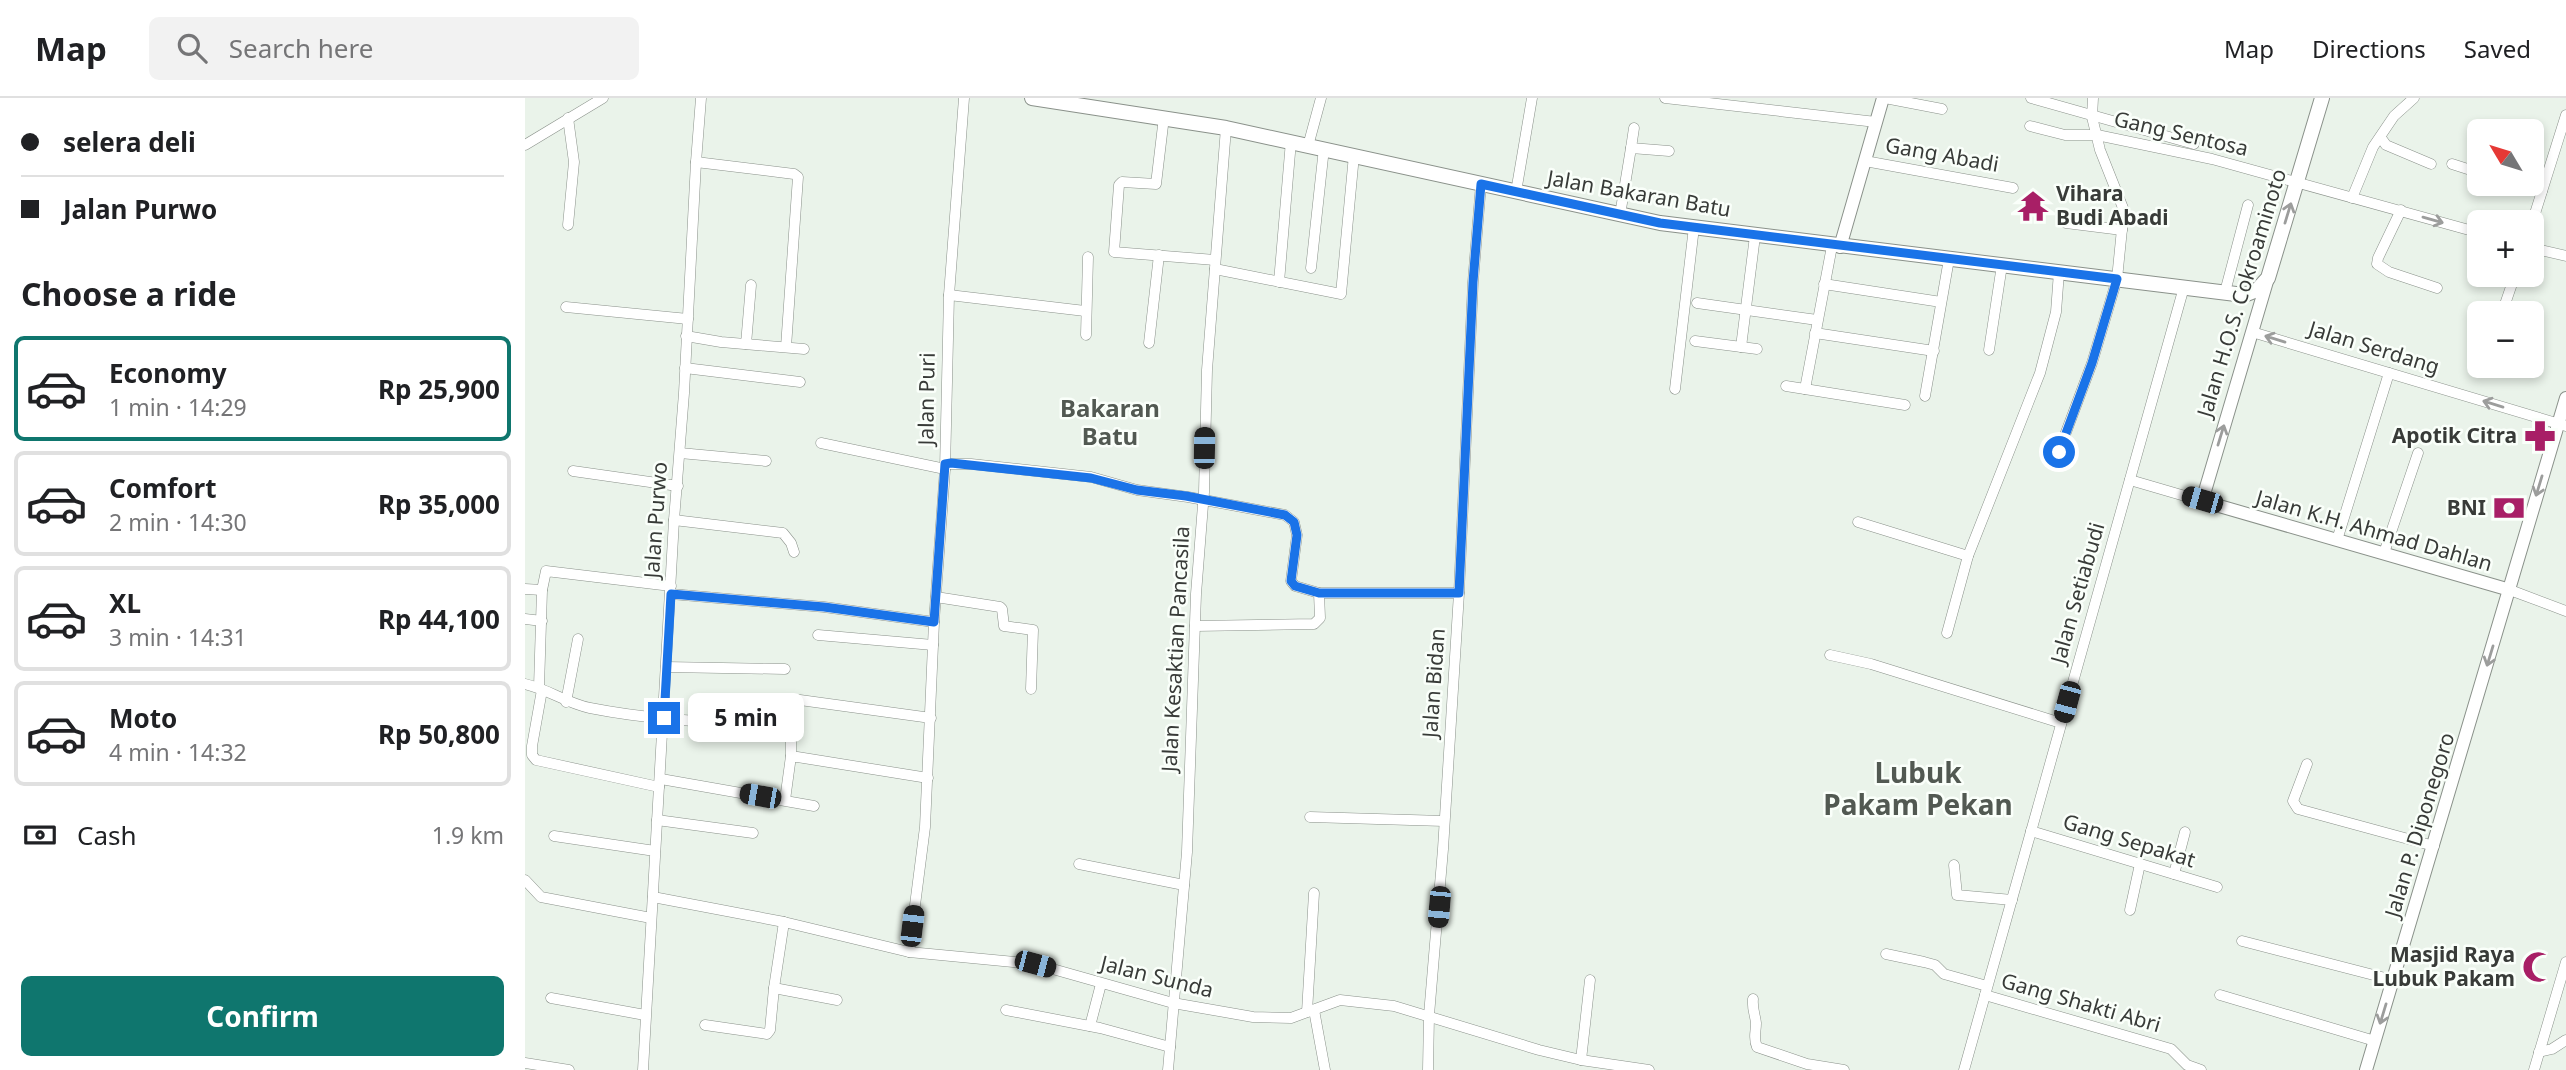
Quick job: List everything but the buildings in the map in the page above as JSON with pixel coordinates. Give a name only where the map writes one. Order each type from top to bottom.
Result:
[{"type":"highway","name":"Jalan Bakaran Batu","points":[[1032,98],[1095,103],[1226,128],[1620,215],[1694,228],[2244,295]]},
{"type":"highway","name":"Jalan H.O.S. Cokroaminoto","points":[[2268,278],[2322,98]]},
{"type":"highway","points":[[2244,295],[2257,290],[2268,278]]},
{"type":"main road","points":[[1836,246],[1884,98]]},
{"type":"main road","name":"Jalan H.O.S. Cokroaminoto","points":[[2202,500],[2268,278]]},
{"type":"main road","points":[[2244,295],[2253,305],[2254,325]]},
{"type":"main road","name":"Jalan P. Diponegoro","points":[[2366,1070],[2562,425],[2566,398]]},
{"type":"main road","name":"Jalan K.H. Ahmad Dahlan","points":[[2202,500],[2510,590]]},
{"type":"street","points":[[525,145],[603,98]]},
{"type":"street","name":"Jalan Purwo","points":[[643,1070],[701,98]]},
{"type":"street","name":"Jalan Puri","points":[[909,951],[928,778],[934,622],[945,467],[949,295],[964,98]]},
{"type":"street","points":[[1308,145],[1321,98]]},
{"type":"street","points":[[1516,192],[1532,98]]},
{"type":"street","points":[[1665,98],[1875,122]]},
{"type":"street","points":[[1884,98],[1942,109]]},
{"type":"street","points":[[2031,98],[2194,144]]},
{"type":"street","points":[[2059,452],[2092,363],[2117,279],[2122,230],[2123,208],[2100,150],[2092,117],[2093,98]]},
{"type":"street","points":[[2352,198],[2366,159],[2394,116],[2414,98]]},
{"type":"street","points":[[2545,182],[2566,115]]},
{"type":"street","points":[[1164,117],[1156,184],[1122,182],[1119,185],[1114,252],[1159,255],[1215,265],[1279,282],[1342,293],[1354,155]]},
{"type":"street","points":[[568,118],[574,162],[568,225]]},
{"type":"street","name":"Gang Sentosa","points":[[2030,126],[2065,135],[2097,135],[2212,159],[2467,229]]},
{"type":"street","name":"Jalan Kesaktian Pancasila","points":[[1168,1070],[1184,885],[1206,370],[1226,128]]},
{"type":"street","points":[[1620,215],[1634,128]]},
{"type":"street","points":[[2381,138],[2386,145],[2431,164]]},
{"type":"street","points":[[1279,282],[1291,141]]},
{"type":"street","points":[[1311,268],[1324,148]]},
{"type":"street","points":[[1631,148],[1669,151]]},
{"type":"street","name":"Gang Abadi","points":[[1865,161],[2013,188]]},
{"type":"street","points":[[696,162],[794,174],[798,178],[786,347]]},
{"type":"street","points":[[2452,164],[2467,169]]},
{"type":"street","name":"Jalan Bidan","points":[[1428,1070],[1429,1015],[1459,593],[1473,282],[1481,184]]},
{"type":"street","points":[[2225,292],[2248,205]]},
{"type":"street","points":[[2401,210],[2377,264],[2389,272],[2437,288]]},
{"type":"street","points":[[2066,223],[2122,230]]},
{"type":"street","points":[[1675,389],[1694,228]]},
{"type":"street","points":[[1741,347],[1755,236]]},
{"type":"street","points":[[1805,389],[1824,284],[1836,246]]},
{"type":"street","points":[[2544,251],[2566,257]]},
{"type":"street","points":[[1149,343],[1159,255]]},
{"type":"street","points":[[1086,335],[1088,257]]},
{"type":"street","points":[[1925,396],[1949,259]]},
{"type":"street","points":[[1989,350],[2003,265]]},
{"type":"street","points":[[1947,633],[1968,556],[2040,373],[2056,312],[2060,272]]},
{"type":"street","points":[[1824,284],[1941,302]]},
{"type":"street","points":[[746,344],[751,285]]},
{"type":"street","name":"Jalan Setiabudi","points":[[1964,1070],[2184,287]]},
{"type":"street","points":[[949,295],[1085,311]]},
{"type":"street","points":[[1697,303],[1817,320]]},
{"type":"street","points":[[566,307],[688,319]]},
{"type":"street","name":"Jalan Serdang","points":[[2254,325],[2389,373],[2562,425]]},
{"type":"street","points":[[1815,332],[1934,351]]},
{"type":"street","points":[[687,336],[804,349]]},
{"type":"street","points":[[1695,341],[1757,349]]},
{"type":"street","points":[[685,368],[800,382]]},
{"type":"street","points":[[2337,540],[2389,373]]},
{"type":"street","points":[[1786,386],[1905,405]]},
{"type":"street","points":[[821,443],[945,467],[971,464],[1091,478],[1137,490],[1277,513],[1291,518],[1296,526],[1291,581],[1295,586],[1319,593],[1459,593]]},
{"type":"street","points":[[680,453],[766,461]]},
{"type":"street","points":[[2384,554],[2418,453]]},
{"type":"street","points":[[573,471],[678,486]]},
{"type":"street","name":"Jalan K.H. Ahmad Dahlan","points":[[2130,480],[2202,500]]},
{"type":"street","points":[[674,520],[783,533],[794,552]]},
{"type":"street","points":[[1858,522],[1968,556]]},
{"type":"street","points":[[814,806],[660,783],[536,760],[530,749],[540,689],[542,590],[545,573],[547,571],[671,590],[934,622]]},
{"type":"street","points":[[525,589],[542,590]]},
{"type":"street","name":"Jalan K.H. Ahmad Dahlan","points":[[2510,590],[2566,611]]},
{"type":"street","points":[[1195,626],[1314,624],[1320,618],[1319,593]]},
{"type":"street","points":[[936,597],[1000,607],[1003,609],[1005,626],[1033,630],[1031,689]]},
{"type":"street","points":[[525,619],[542,621]]},
{"type":"street","points":[[818,635],[933,645]]},
{"type":"street","points":[[566,702],[578,639]]},
{"type":"street","points":[[1830,655],[1871,664],[2061,723]]},
{"type":"street","points":[[666,667],[785,669]]},
{"type":"street","points":[[525,684],[566,702],[592,708],[732,724],[789,723],[791,756],[785,800]]},
{"type":"street","points":[[800,700],[930,718]]},
{"type":"street","points":[[791,756],[928,778]]},
{"type":"street","points":[[2307,764],[2293,801],[2298,809],[2434,846]]},
{"type":"street","points":[[1310,817],[1444,821]]},
{"type":"street","points":[[657,820],[753,834]]},
{"type":"street","name":"Gang Sepakat","points":[[2031,831],[2217,887]]},
{"type":"street","points":[[2174,874],[2185,832]]},
{"type":"street","points":[[554,836],[655,851]]},
{"type":"street","points":[[1079,863],[1184,885]]},
{"type":"street","points":[[2130,910],[2140,864]]},
{"type":"street","points":[[1954,866],[1957,895],[2012,900]]},
{"type":"street","points":[[525,880],[537,894],[545,898],[652,918]]},
{"type":"street","points":[[1314,893],[1310,1011],[1325,1070]]},
{"type":"street","name":"Jalan Sunda","points":[[653,897],[784,922],[909,951],[1035,964],[1173,1003],[1267,1019],[1291,1018],[1340,1000],[1394,1006],[1539,1050],[1581,1060],[1649,1070]]},
{"type":"street","points":[[705,1024],[767,1034],[770,1030],[784,922]]},
{"type":"street","points":[[2242,942],[2393,981]]},
{"type":"street","name":"Gang Shakti Abri","points":[[1886,954],[1935,965],[1944,974],[1986,990],[2171,1049],[2187,1065],[2201,1070]]},
{"type":"street","points":[[2534,1070],[2562,994],[2566,962]]},
{"type":"street","points":[[1581,1060],[1590,980]]},
{"type":"street","points":[[1090,1027],[1101,984]]},
{"type":"street","points":[[774,988],[837,1000]]},
{"type":"street","points":[[2220,995],[2375,1041]]},
{"type":"street","points":[[551,998],[645,1015]]},
{"type":"street","points":[[1753,999],[1752,1010],[1756,1022],[1754,1040],[1757,1047],[1807,1064],[1843,1070]]},
{"type":"street","points":[[1006,1010],[1170,1047]]},
{"type":"street","points":[[2539,1052],[2552,1049],[2566,1040]]},
{"type":"street","points":[[525,1063],[569,1070]]},
{"type":"place","name":"Vihara Budi Abadi","points":[[2033,206]]},
{"type":"place","name":"Apotik Citra","points":[[2540,436]]},
{"type":"place","name":"BNI","points":[[2509,508]]},
{"type":"place","name":"Masjid Raya Lubuk Pakam","points":[[2538,967]]},
{"type":"district","name":"Bakaran Batu","points":[[1110,423]]},
{"type":"district","name":"Lubuk Pakam Pekan","points":[[1918,789]]},
{"type":"route","points":[[664,718],[671,594],[824,607],[934,622],[945,464],[951,463],[1091,478],[1137,490],[1186,496],[1285,515],[1294,522],[1297,535],[1291,581],[1295,586],[1319,593],[1459,593],[1473,282],[1481,184],[1660,223],[2117,279],[2092,363],[2059,452]]}]
